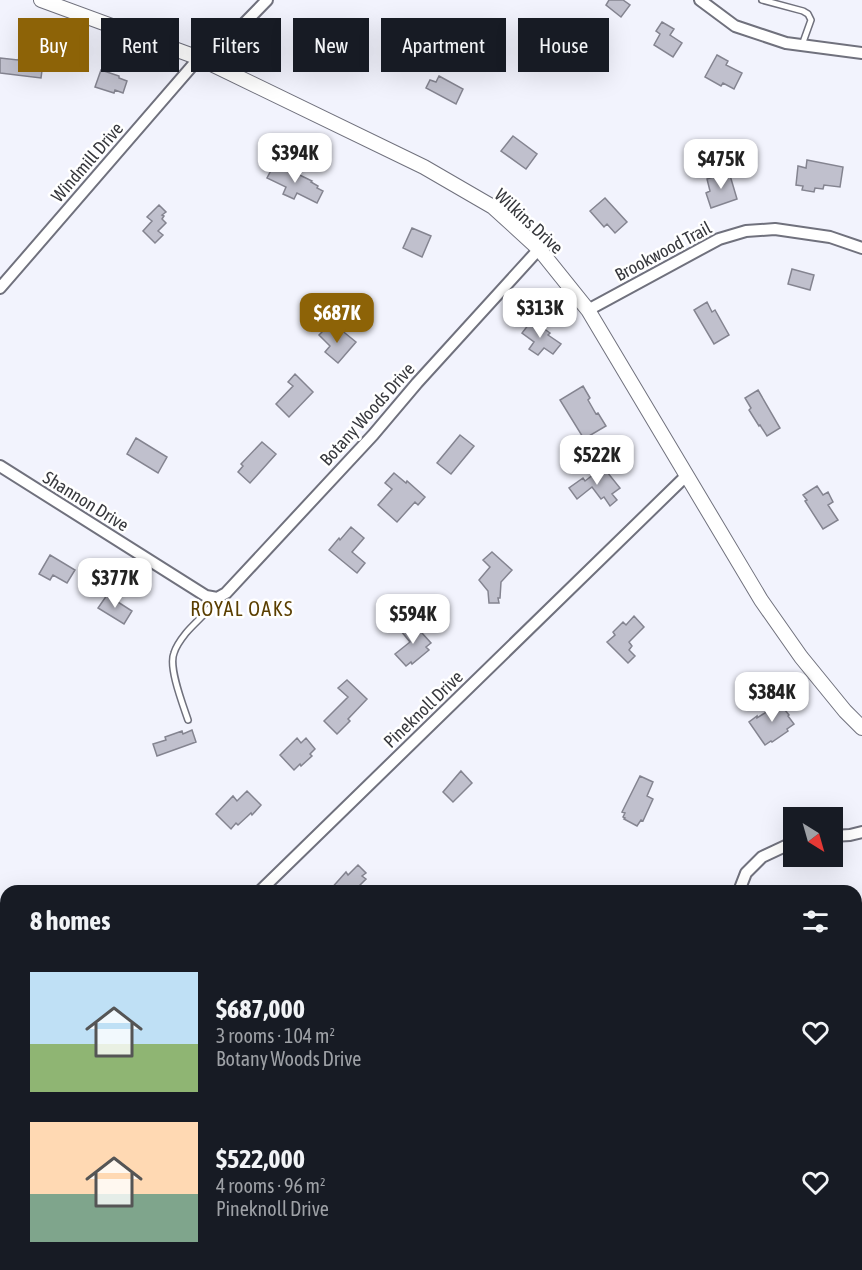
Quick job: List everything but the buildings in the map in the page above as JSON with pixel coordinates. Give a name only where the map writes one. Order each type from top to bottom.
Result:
[{"type":"street","name":"Wilkins Drive","points":[[41,0],[191,56]]},
{"type":"street","name":"Windmill Drive","points":[[249,18],[267,0]]},
{"type":"street","points":[[700,0],[735,26],[786,44],[862,53]]},
{"type":"street","name":"Windmill Drive","points":[[0,288],[195,72]]},
{"type":"street","name":"Wilkins Drive","points":[[228,72],[424,167],[493,207],[538,249],[588,310],[761,600],[801,657],[845,711],[862,728]]},
{"type":"street","name":"Brookwood Trail","points":[[588,310],[719,239],[746,231],[775,229],[830,237],[862,248]]},
{"type":"street","name":"Botany Woods Drive","points":[[217,598],[226,593],[348,461],[538,249]]},
{"type":"street","name":"Shannon Drive","points":[[0,466],[206,596],[217,598]]},
{"type":"street","name":"Pineknoll Drive","points":[[266,885],[687,475]]},
{"type":"street","points":[[843,835],[862,832]]},
{"type":"street","points":[[741,885],[746,873],[762,857],[783,847]]},
{"type":"lane","points":[[762,0],[808,14],[811,20],[802,45]]},
{"type":"lane","points":[[188,720],[173,667],[173,654],[186,632],[217,598]]},
{"type":"district","name":"ROYAL OAKS","points":[[242,608]]}]
